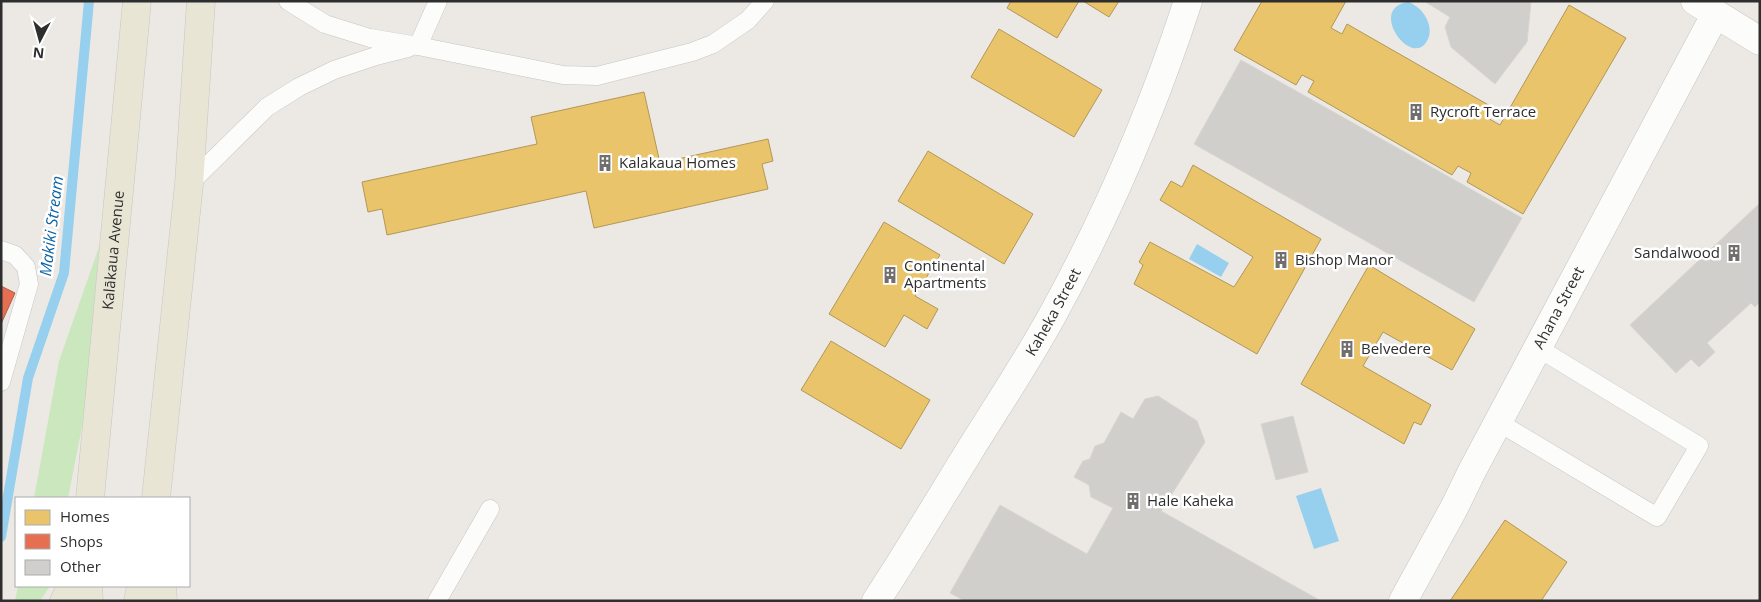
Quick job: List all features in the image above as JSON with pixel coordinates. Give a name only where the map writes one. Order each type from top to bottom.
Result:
[{"type":"main road","name":"Kalākaua Avenue","points":[[90,497],[137,1]]},
{"type":"main road","points":[[156,497],[189,184],[201,1]]},
{"type":"main road","points":[[64,601],[71,587]]},
{"type":"main road","points":[[88,587],[89,601]]},
{"type":"main road","points":[[138,601],[141,587]]},
{"type":"main road","points":[[162,587],[163,601]]},
{"type":"street","name":"Kaheka Street","points":[[876,601],[906,556],[1053,314],[1126,166],[1153,101],[1188,1]]},
{"type":"street","points":[[1705,8],[1760,41]]},
{"type":"street","name":"Ahana Street","points":[[1403,601],[1538,348],[1705,8]]},
{"type":"lane","points":[[288,1],[325,24],[370,38],[562,75],[597,76],[692,52],[712,44],[748,20],[765,1]]},
{"type":"lane","points":[[418,46],[438,1]]},
{"type":"lane","points":[[189,184],[267,107],[300,87],[334,70],[376,56],[418,46]]},
{"type":"lane","points":[[1,250],[15,255],[26,266],[29,284],[1,382]]},
{"type":"lane","points":[[1498,422],[1657,517],[1699,446],[1538,348]]},
{"type":"lane","points":[[437,601],[490,509]]},
{"type":"green space","points":[[99,247],[90,366],[82,427],[68,497],[34,497],[59,361]]},
{"type":"green space","points":[[18,587],[49,587],[40,601],[15,601]]},
{"type":"water","points":[[1408,2],[1424,14],[1429,26],[1430,33],[1428,39],[1424,45],[1417,48],[1409,46],[1401,40],[1391,23],[1392,14],[1397,6]]},
{"type":"water","points":[[1197,244],[1229,263],[1221,277],[1189,259]]},
{"type":"water","points":[[1321,488],[1339,541],[1314,549],[1296,496]]},
{"type":"building: Homes","points":[[1011,1],[1079,1],[1057,38],[1007,8]]},
{"type":"building: Homes","points":[[1083,1],[1119,1],[1109,17]]},
{"type":"building: Homes","name":"Rycroft Terrace","points":[[1262,1],[1346,1],[1331,28],[1342,34],[1347,24],[1492,107],[1486,117],[1500,125],[1569,5],[1626,38],[1523,214],[1467,182],[1471,173],[1458,166],[1452,175],[1308,92],[1314,81],[1302,75],[1296,85],[1234,50]]},
{"type":"building: Homes","points":[[999,29],[1102,90],[1074,137],[971,77]]},
{"type":"building: Homes","name":"Kalakaua Homes","points":[[644,92],[660,163],[768,139],[773,161],[762,164],[768,189],[594,228],[586,191],[387,235],[382,209],[368,212],[362,182],[537,144],[531,117]]},
{"type":"building: Homes","name":"Continental Apartments","points":[[928,151],[1033,214],[1004,264],[898,201]]},
{"type":"building: Homes","name":"Bishop Manor","points":[[1193,165],[1321,239],[1257,354],[1134,284],[1143,265],[1139,262],[1150,242],[1234,287],[1253,257],[1160,200],[1171,181],[1182,187]]},
{"type":"building: Homes","name":"Continental Apartments","points":[[884,222],[940,255],[915,296],[938,309],[927,329],[904,315],[885,347],[829,314]]},
{"type":"building: Homes","name":"Belvedere","points":[[1369,265],[1475,329],[1452,370],[1383,332],[1363,366],[1431,405],[1421,425],[1414,422],[1404,444],[1301,384]]},
{"type":"building: Homes","points":[[831,341],[930,400],[901,449],[801,390]]},
{"type":"building: Homes","points":[[1505,520],[1567,562],[1541,601],[1450,601]]},
{"type":"building: Shops","points":[[1,286],[15,293],[1,324]]},
{"type":"building: Other","points":[[1424,1],[1531,1],[1527,42],[1495,84],[1451,47],[1445,27],[1450,17]]},
{"type":"building: Other","points":[[1241,60],[1522,218],[1474,302],[1194,144]]},
{"type":"building: Other","name":"Sandalwood","points":[[1760,203],[1760,302],[1755,307],[1751,303],[1707,343],[1715,352],[1699,367],[1691,359],[1676,373],[1630,325]]},
{"type":"building: Other","name":"Hale Kaheka","points":[[1158,396],[1197,421],[1205,442],[1161,511],[1321,601],[965,601],[950,593],[1000,505],[1087,554],[1113,508],[1091,497],[1089,485],[1074,477],[1083,461],[1090,459],[1095,446],[1104,443],[1121,412],[1133,419],[1145,399]]},
{"type":"building: Other","points":[[1293,416],[1308,472],[1276,480],[1261,424]]},
{"type":"waterway","name":"Makiki Stream","points":[[1,537],[28,378],[64,273],[89,1]]},
{"type":"place","name":"Rycroft Terrace","points":[[1416,112]]},
{"type":"place","name":"Kalakaua Homes","points":[[605,163]]},
{"type":"place","name":"Sandalwood","points":[[1734,253]]},
{"type":"place","name":"Bishop Manor","points":[[1281,260]]},
{"type":"place","name":"Continental Apartments","points":[[890,275]]},
{"type":"place","name":"Belvedere","points":[[1347,349]]},
{"type":"place","name":"Hale Kaheka","points":[[1133,501]]}]
